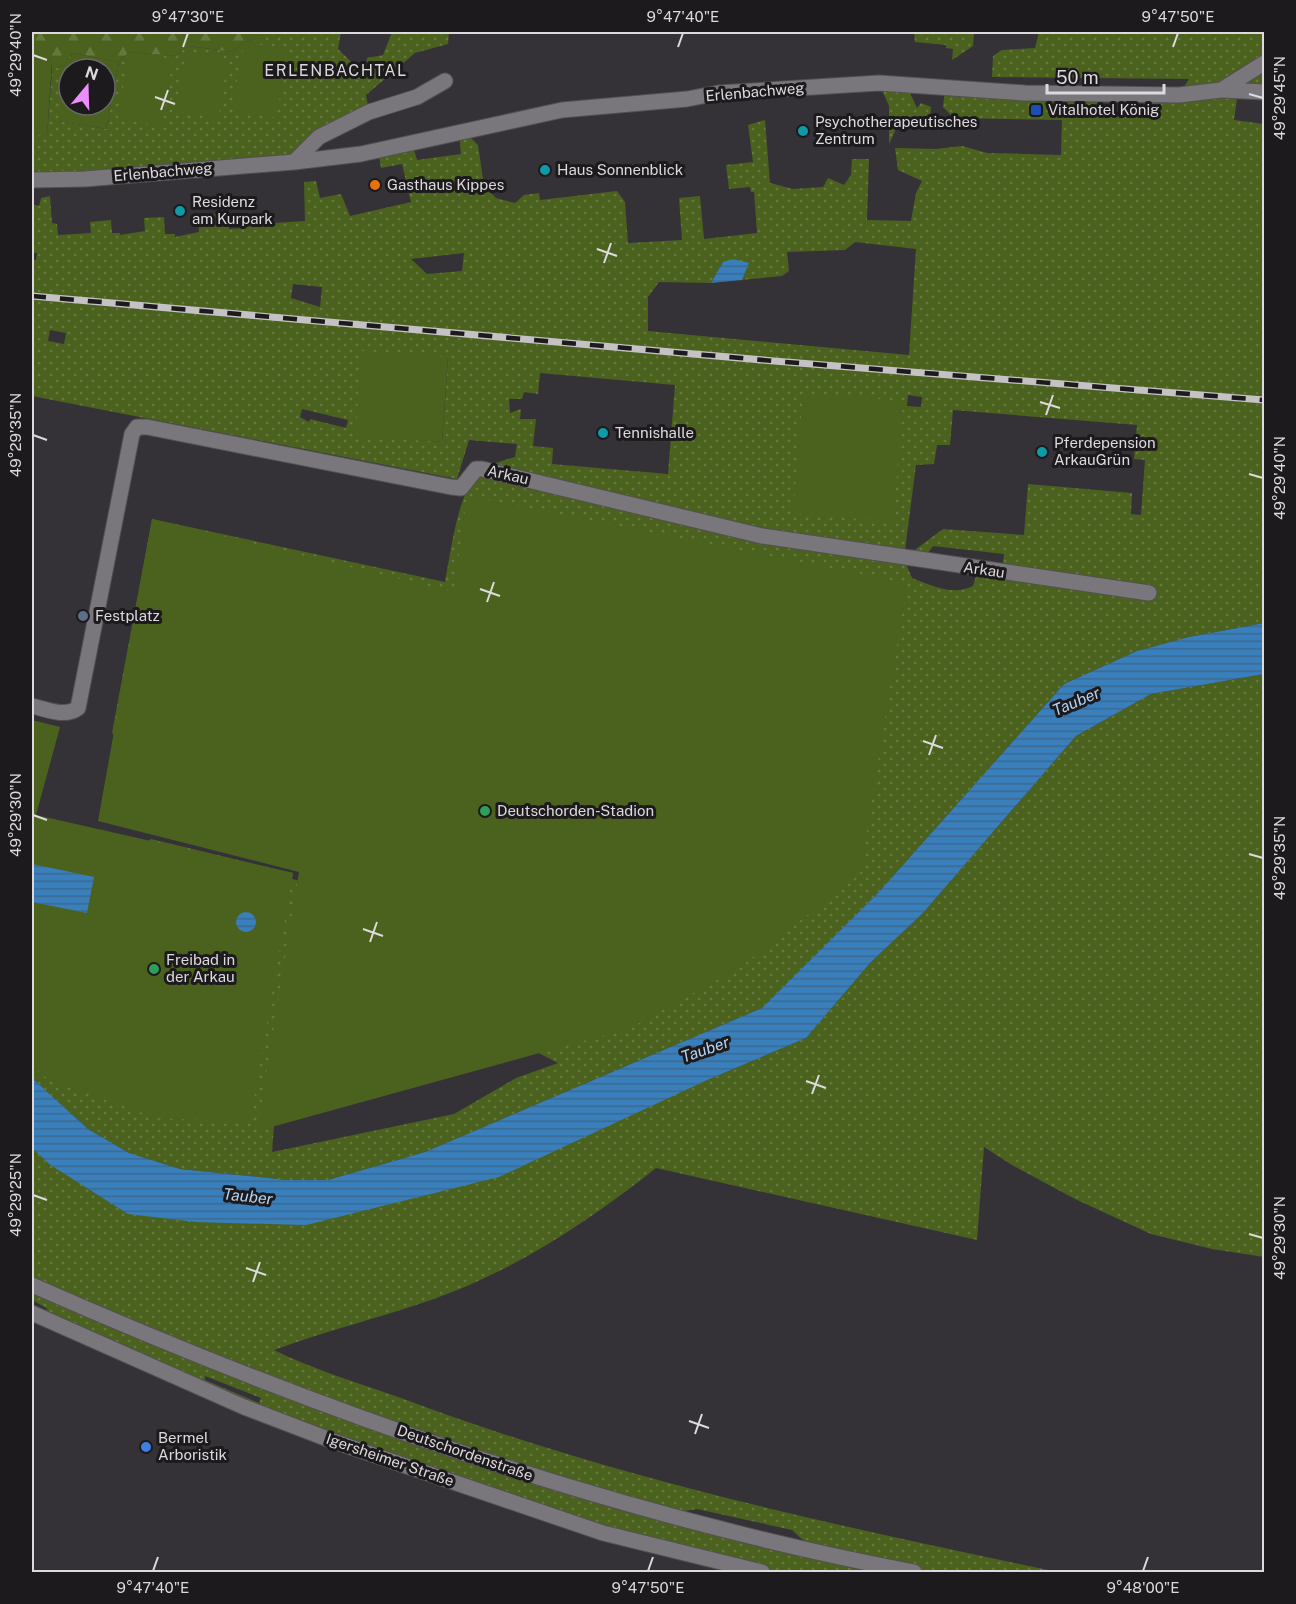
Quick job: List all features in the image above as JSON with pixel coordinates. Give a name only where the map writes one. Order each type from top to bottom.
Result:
[{"type":"street","name":"Erlenbachweg","points":[[1221,90],[1264,63]]},
{"type":"street","points":[[294,162],[319,137],[369,112],[417,97],[445,81]]},
{"type":"street","name":"Erlenbachweg","points":[[32,180],[86,179],[294,162],[361,154],[562,110],[687,99],[718,93],[879,83],[1025,93],[1179,95],[1221,90],[1264,92]]},
{"type":"street","name":"Arkau","points":[[32,706],[62,713],[72,713],[78,708],[132,434],[137,427],[147,427],[451,488],[461,488],[476,469],[483,469],[762,536],[1149,593]]},
{"type":"street","name":"Deutschordenstraße","points":[[32,1285],[233,1370],[344,1412],[537,1478],[794,1548],[915,1572]]},
{"type":"street","name":"Igersheimer Straße","points":[[32,1313],[244,1407],[333,1441],[603,1533],[762,1572]]},
{"type":"green space","points":[[32,32],[262,32],[257,39],[244,42],[233,52],[188,46],[175,56],[129,52],[119,62],[117,57],[93,57],[72,53],[69,57],[57,57],[57,68],[52,70],[52,61],[32,59]]},
{"type":"green space","points":[[262,32],[341,32],[338,49],[366,76],[367,58],[383,55],[392,32],[449,32],[448,44],[415,53],[366,95],[369,112],[294,162],[32,180],[32,135],[47,135],[52,70],[57,68],[57,117],[60,117],[59,121],[106,129],[108,117],[117,117],[117,72],[119,62],[129,52],[175,56],[188,46],[233,52],[244,42],[257,39]]},
{"type":"green space","points":[[914,32],[974,32],[973,46],[952,60],[953,49],[946,48],[946,45],[915,42]]},
{"type":"green space","points":[[1039,32],[1264,32],[1264,92],[1238,91],[1234,120],[1264,124],[1264,623],[1189,637],[1137,651],[1064,684],[878,893],[762,1008],[425,1152],[328,1180],[287,1180],[180,1169],[129,1153],[88,1129],[32,1078],[32,928],[151,839],[293,873],[292,879],[305,882],[278,1074],[272,1152],[454,1114],[516,1078],[558,1063],[490,1028],[482,980],[112,733],[152,519],[445,582],[457,520],[468,488],[475,476],[484,468],[515,457],[517,444],[469,440],[457,479],[32,396],[32,260],[36,260],[37,253],[32,253],[32,204],[39,206],[41,198],[50,196],[52,223],[57,224],[58,235],[91,233],[90,222],[111,220],[112,233],[120,233],[120,235],[145,231],[144,218],[164,217],[165,234],[175,234],[175,237],[199,232],[198,215],[218,214],[220,227],[229,226],[229,229],[244,228],[244,225],[305,221],[304,182],[316,181],[320,198],[341,194],[350,216],[411,202],[402,164],[381,168],[378,150],[412,143],[417,160],[461,154],[459,133],[465,132],[478,145],[484,186],[496,198],[515,203],[524,195],[539,193],[540,200],[617,191],[625,202],[628,243],[682,240],[679,198],[700,196],[704,239],[757,233],[754,192],[751,192],[750,187],[729,189],[726,165],[753,162],[748,125],[765,120],[770,183],[793,189],[823,187],[828,178],[844,185],[851,175],[852,159],[869,159],[867,220],[911,221],[916,193],[922,181],[898,170],[895,148],[936,149],[962,146],[987,153],[1061,155],[1062,120],[954,118],[943,107],[945,89],[1102,94],[1103,114],[1143,116],[1144,95],[1179,95],[1189,79],[992,77],[993,56],[1002,50],[1035,48]],"holes":[[[855,242],[916,249],[909,355],[648,331],[648,297],[659,282],[711,283],[723,262],[749,263],[742,280],[782,276],[789,271],[787,252],[845,250]],[[464,253],[462,271],[427,274],[411,259]],[[293,284],[322,287],[320,307],[291,298]],[[50,330],[66,333],[64,344],[48,341]],[[448,358],[442,442],[355,435]],[[540,373],[675,385],[668,474],[552,464],[553,448],[533,446],[536,419],[520,419],[521,409],[510,413],[509,399],[522,399],[524,392],[538,394]],[[908,395],[922,397],[921,407],[907,406]],[[302,409],[348,420],[346,428],[310,419],[309,422],[300,417]],[[953,410],[1137,425],[1134,459],[1145,460],[1141,515],[1131,514],[1132,493],[1028,484],[1024,535],[943,529],[904,558],[916,465],[934,464],[937,445],[950,445]],[[933,546],[1004,554],[1002,572],[995,576],[976,576],[973,586],[965,589],[942,589],[912,578],[904,559],[921,562]]]},
{"type":"green space","points":[[244,42],[288,50],[276,118],[232,110]]},
{"type":"green space","points":[[186,51],[228,59],[218,119],[175,111]]},
{"type":"green space","points":[[129,52],[173,59],[162,126],[118,119]]},
{"type":"green space","points":[[72,53],[93,57],[71,57]]},
{"type":"green space","points":[[32,59],[52,61],[47,136],[32,135]]},
{"type":"green space","points":[[879,83],[907,86],[917,108],[921,103],[931,107],[930,118],[902,118],[902,129],[896,129],[889,144],[889,106]]},
{"type":"green space","points":[[59,117],[108,117],[106,129],[58,121]]},
{"type":"green space","points":[[362,351],[448,357],[442,442],[355,436]]},
{"type":"green space","points":[[803,393],[903,401],[893,522],[793,513]]},
{"type":"green space","name":"Deutschorden-Stadion","points":[[467,496],[907,583],[860,874],[739,968],[630,1028],[257,1131],[299,872],[98,821],[152,519],[454,592]]},
{"type":"green space","points":[[1264,674],[1264,1257],[1212,1249],[1151,1234],[1075,1199],[984,1147],[977,1240],[656,1168],[577,1226],[492,1275],[431,1300],[274,1350],[321,1370],[481,1427],[644,1476],[809,1518],[1058,1572],[762,1572],[603,1533],[333,1441],[32,1313],[32,1305],[42,1311],[48,1309],[32,1300],[32,1148],[49,1164],[196,1222],[705,1081],[806,1038],[871,962],[923,913],[1076,736],[1151,694]],"holes":[[[205,1376],[261,1398],[259,1403],[205,1380]],[[697,1509],[792,1530],[817,1553],[666,1514]]]},
{"type":"green space","name":"Freibad in der Arkau","points":[[32,720],[60,727],[36,815],[293,873],[250,1122],[157,1118],[49,1080],[32,1066]]},
{"type":"water","points":[[733,259],[749,263],[742,280],[711,283],[723,262]]},
{"type":"water","name":"Tauber","points":[[1264,623],[1264,674],[1151,694],[1076,736],[923,913],[871,962],[806,1038],[705,1081],[499,1177],[306,1225],[196,1222],[128,1214],[49,1164],[32,1148],[32,1078],[88,1129],[129,1153],[180,1169],[287,1180],[328,1180],[425,1152],[762,1008],[878,893],[1064,684],[1137,651],[1189,637]]},
{"type":"water","points":[[32,864],[94,877],[87,913],[32,902]]},
{"type":"water","points":[[242,912],[250,912],[256,918],[256,926],[250,932],[242,932],[236,926],[236,918]]},
{"type":"railway","points":[[32,296],[774,361],[1264,400]]},
{"type":"place","name":"Vitalhotel König","points":[[1036,110]]},
{"type":"place","name":"Psychotherapeutisches Zentrum","points":[[803,131]]},
{"type":"place","name":"Haus Sonnenblick","points":[[545,170]]},
{"type":"place","name":"Gasthaus Kippes","points":[[375,185]]},
{"type":"place","name":"Residenz am Kurpark","points":[[180,211]]},
{"type":"place","name":"Tennishalle","points":[[603,433]]},
{"type":"place","name":"Pferdepension ArkauGrün","points":[[1042,452]]},
{"type":"place","name":"Festplatz","points":[[83,616]]},
{"type":"place","name":"Deutschorden-Stadion","points":[[485,811]]},
{"type":"place","name":"Freibad in der Arkau","points":[[154,969]]},
{"type":"place","name":"Bermel Arboristik","points":[[146,1447]]},
{"type":"district","name":"ERLENBACHTAL","points":[[336,70]]}]
